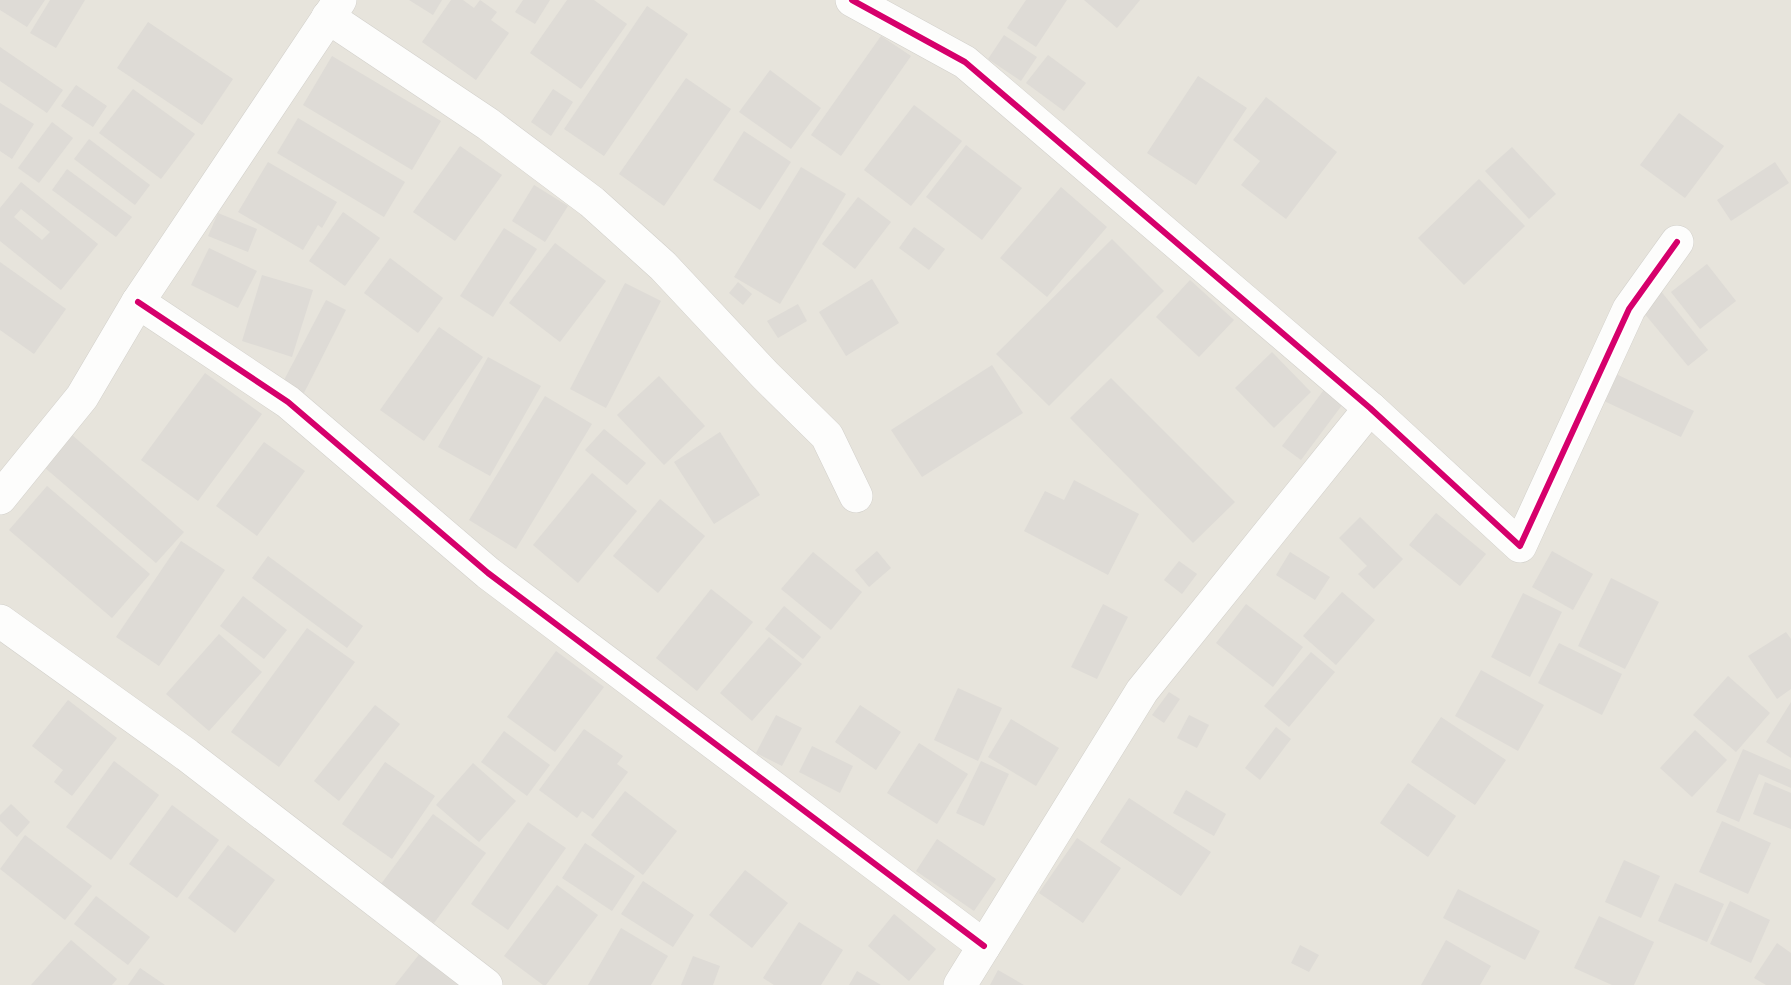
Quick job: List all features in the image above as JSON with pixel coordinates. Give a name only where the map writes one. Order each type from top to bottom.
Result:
[{"type":"street","points":[[852,0],[965,62],[1371,408],[1520,546],[1629,309],[1677,242]]},
{"type":"street","points":[[0,498],[82,397],[138,303],[334,8],[592,202],[663,266],[765,375],[827,435],[856,496]]},
{"type":"street","points":[[138,303],[288,402],[488,573],[984,946]]},
{"type":"street","points":[[960,985],[1142,691],[1371,408]]},
{"type":"street","points":[[0,621],[187,755],[486,985]]},
{"type":"shaded area","points":[[0,0],[1791,0],[1791,985],[0,985]]},
{"type":"building","points":[[0,0],[45,0],[27,27],[0,10]]},
{"type":"building","points":[[50,0],[85,0],[56,48],[30,33]]},
{"type":"building","points":[[409,0],[442,0],[433,15]]},
{"type":"building","points":[[451,0],[463,0],[474,8],[480,0],[497,12],[491,20],[509,33],[476,80],[422,42]]},
{"type":"building","points":[[523,0],[550,0],[535,24],[515,12]]},
{"type":"building","points":[[567,0],[594,0],[627,24],[581,89],[530,53]]},
{"type":"building","points":[[1026,0],[1067,0],[1036,47],[1007,28]]},
{"type":"building","points":[[1084,0],[1140,0],[1117,28]]},
{"type":"building","points":[[647,6],[688,34],[604,156],[564,129]]},
{"type":"building","points":[[148,22],[233,79],[202,125],[117,68]]},
{"type":"building","points":[[1004,35],[1037,57],[1021,81],[988,59]]},
{"type":"building","points":[[881,36],[911,56],[841,156],[811,135]]},
{"type":"building","points":[[0,47],[63,90],[47,113],[0,81]]},
{"type":"building","points":[[1048,55],[1086,83],[1064,111],[1026,83]]},
{"type":"building","points":[[332,56],[441,121],[412,170],[303,105]]},
{"type":"building","points":[[770,70],[821,108],[791,149],[739,112]]},
{"type":"building","points":[[1198,76],[1247,108],[1196,185],[1147,153]]},
{"type":"building","points":[[686,78],[731,109],[664,206],[619,174]]},
{"type":"building","points":[[76,85],[107,106],[93,127],[61,106]]},
{"type":"building","points":[[133,89],[195,134],[161,179],[99,133]]},
{"type":"building","points":[[553,89],[573,102],[551,136],[531,122]]},
{"type":"building","points":[[1266,97],[1337,152],[1286,219],[1241,185],[1260,161],[1233,140]]},
{"type":"building","points":[[0,103],[34,124],[12,159],[0,151]]},
{"type":"building","points":[[914,105],[962,141],[911,206],[864,170]]},
{"type":"building","points":[[1679,113],[1724,146],[1685,198],[1640,165]]},
{"type":"building","points":[[298,118],[405,182],[384,217],[277,153]]},
{"type":"building","points":[[52,122],[73,138],[39,183],[18,168]]},
{"type":"building","points":[[744,131],[791,162],[760,210],[713,180]]},
{"type":"building","points":[[89,139],[150,185],[135,205],[74,159]]},
{"type":"building","points":[[966,145],[1022,188],[982,240],[926,197]]},
{"type":"building","points":[[460,146],[502,175],[455,241],[413,212]]},
{"type":"building","points":[[1512,147],[1556,194],[1529,219],[1485,171]]},
{"type":"building","points":[[268,162],[337,202],[322,228],[318,225],[303,250],[238,212]]},
{"type":"building","points":[[1775,162],[1789,183],[1731,221],[1717,200]]},
{"type":"building","points":[[801,167],[846,194],[780,304],[734,277]]},
{"type":"building","points":[[67,169],[132,217],[116,237],[52,190]]},
{"type":"building","points":[[1479,179],[1525,226],[1464,285],[1418,238]]},
{"type":"building","points":[[21,182],[98,244],[61,290],[0,241],[0,208]],"holes":[[[21,209],[50,232],[42,240],[14,217]]]},
{"type":"building","points":[[534,185],[568,206],[545,242],[512,221]]},
{"type":"building","points":[[1061,187],[1107,227],[1047,297],[1000,258]]},
{"type":"building","points":[[858,197],[891,222],[855,269],[822,244]]},
{"type":"building","points":[[343,212],[380,238],[345,286],[309,261]]},
{"type":"building","points":[[218,213],[257,229],[248,252],[208,236]]},
{"type":"building","points":[[914,227],[945,249],[929,270],[899,248]]},
{"type":"building","points":[[504,228],[537,249],[493,317],[460,296]]},
{"type":"building","points":[[1112,239],[1164,291],[1049,406],[996,354]]},
{"type":"building","points":[[555,243],[606,281],[560,342],[509,303]]},
{"type":"building","points":[[209,248],[257,271],[238,308],[191,285]]},
{"type":"building","points":[[390,258],[443,298],[418,333],[364,293]]},
{"type":"building","points":[[0,262],[66,309],[34,354],[0,330]]},
{"type":"building","points":[[1707,264],[1736,301],[1700,329],[1671,292]]},
{"type":"building","points":[[262,275],[313,290],[292,357],[242,341]]},
{"type":"building","points":[[872,279],[899,323],[846,356],[819,312]]},
{"type":"building","points":[[1190,280],[1234,320],[1199,357],[1156,317]]},
{"type":"building","points":[[738,282],[752,294],[743,305],[729,293]]},
{"type":"building","points":[[625,283],[661,301],[606,408],[570,389]]},
{"type":"building","points":[[1660,290],[1708,350],[1688,366],[1639,307]]},
{"type":"building","points":[[326,300],[346,310],[304,393],[283,382]]},
{"type":"building","points":[[798,304],[807,321],[778,338],[767,321]]},
{"type":"building","points":[[439,327],[483,357],[424,441],[380,410]]},
{"type":"building","points":[[1272,352],[1311,392],[1274,428],[1235,388]]},
{"type":"building","points":[[488,357],[541,386],[490,476],[438,447]]},
{"type":"building","points":[[992,365],[1023,413],[922,477],[891,430]]},
{"type":"building","points":[[205,373],[262,414],[198,501],[141,460]]},
{"type":"building","points":[[1616,374],[1694,411],[1681,437],[1604,401]]},
{"type":"building","points":[[659,376],[705,426],[664,465],[617,415]]},
{"type":"building","points":[[1111,378],[1235,502],[1193,543],[1070,418]]},
{"type":"building","points":[[1329,383],[1348,397],[1301,460],[1282,446]]},
{"type":"building","points":[[545,396],[592,424],[516,549],[469,520]]},
{"type":"building","points":[[604,429],[646,463],[627,485],[585,450]]},
{"type":"building","points":[[720,432],[760,495],[714,524],[674,462]]},
{"type":"building","points":[[72,435],[184,532],[156,563],[44,467]]},
{"type":"building","points":[[264,442],[305,471],[257,536],[216,506]]},
{"type":"building","points":[[592,473],[637,511],[578,583],[533,545]]},
{"type":"building","points":[[1074,480],[1139,514],[1108,575],[1024,531],[1045,491],[1064,500]]},
{"type":"building","points":[[47,486],[150,574],[112,618],[9,530]]},
{"type":"building","points":[[660,499],[705,536],[658,593],[613,556]]},
{"type":"building","points":[[1436,513],[1486,554],[1460,586],[1409,545]]},
{"type":"building","points":[[1360,517],[1403,559],[1374,589],[1358,574],[1367,566],[1339,538]]},
{"type":"building","points":[[181,541],[225,570],[159,666],[116,637]]},
{"type":"building","points":[[877,551],[891,568],[869,587],[855,570]]},
{"type":"building","points":[[1552,551],[1593,574],[1573,610],[1532,587]]},
{"type":"building","points":[[813,552],[862,592],[831,630],[781,589]]},
{"type":"building","points":[[1290,552],[1330,577],[1315,600],[1276,575]]},
{"type":"building","points":[[268,556],[363,626],[347,648],[252,578]]},
{"type":"building","points":[[1179,561],[1197,574],[1182,594],[1164,580]]},
{"type":"building","points":[[1611,578],[1659,602],[1625,669],[1578,646]]},
{"type":"building","points":[[711,589],[753,622],[697,691],[656,658]]},
{"type":"building","points":[[1342,592],[1375,620],[1336,665],[1303,636]]},
{"type":"building","points":[[1523,593],[1562,612],[1530,677],[1491,657]]},
{"type":"building","points":[[243,596],[287,630],[264,659],[220,626]]},
{"type":"building","points":[[1103,604],[1128,617],[1097,679],[1071,667]]},
{"type":"building","points":[[1246,604],[1303,647],[1273,687],[1216,643]]},
{"type":"building","points":[[784,606],[821,637],[803,659],[765,629]]},
{"type":"building","points":[[307,628],[355,662],[279,767],[231,732]]},
{"type":"building","points":[[1786,632],[1791,639],[1791,689],[1777,699],[1748,656]]},
{"type":"building","points":[[219,634],[262,672],[209,731],[166,694]]},
{"type":"building","points":[[769,637],[802,664],[752,721],[720,693]]},
{"type":"building","points":[[1559,643],[1622,674],[1602,715],[1538,683]]},
{"type":"building","points":[[556,651],[604,687],[555,752],[507,717]]},
{"type":"building","points":[[1311,652],[1335,672],[1289,727],[1264,706]]},
{"type":"building","points":[[1481,670],[1544,705],[1518,751],[1455,716]]},
{"type":"building","points":[[1728,676],[1770,713],[1736,752],[1693,715]]},
{"type":"building","points":[[958,688],[1002,708],[978,761],[934,740]]},
{"type":"building","points":[[1169,692],[1180,699],[1164,723],[1152,715]]},
{"type":"building","points":[[68,700],[117,738],[72,796],[54,782],[63,770],[32,746]]},
{"type":"building","points":[[1791,702],[1791,758],[1766,742]]},
{"type":"building","points":[[375,705],[400,724],[339,801],[314,781]]},
{"type":"building","points":[[860,705],[901,732],[876,770],[835,742]]},
{"type":"building","points":[[776,715],[802,728],[782,766],[756,753]]},
{"type":"building","points":[[1189,715],[1209,725],[1197,748],[1177,738]]},
{"type":"building","points":[[1441,717],[1506,760],[1475,805],[1411,762]]},
{"type":"building","points":[[1011,719],[1059,748],[1036,786],[988,757]]},
{"type":"building","points":[[1276,727],[1291,739],[1260,780],[1245,768]]},
{"type":"building","points":[[584,729],[623,756],[617,764],[628,772],[593,819],[582,811],[577,818],[539,790]]},
{"type":"building","points":[[1695,730],[1727,760],[1692,797],[1660,768]]},
{"type":"building","points":[[504,731],[550,765],[527,796],[481,762]]},
{"type":"building","points":[[919,743],[968,774],[937,824],[887,793]]},
{"type":"building","points":[[812,746],[853,766],[840,793],[799,772]]},
{"type":"building","points":[[1743,749],[1791,770],[1791,788],[1759,774],[1739,822],[1716,812]]},
{"type":"building","points":[[114,761],[159,795],[111,860],[66,827]]},
{"type":"building","points":[[981,761],[1009,774],[984,826],[956,813]]},
{"type":"building","points":[[385,762],[435,796],[392,859],[342,824]]},
{"type":"building","points":[[473,763],[516,801],[479,842],[436,805]]},
{"type":"building","points":[[1765,782],[1791,793],[1791,829],[1753,814]]},
{"type":"building","points":[[1408,783],[1456,816],[1428,857],[1380,823]]},
{"type":"building","points":[[1186,790],[1226,814],[1214,836],[1173,813]]},
{"type":"building","points":[[625,791],[677,831],[643,875],[591,835]]},
{"type":"building","points":[[1129,798],[1211,852],[1181,896],[1100,842]]},
{"type":"building","points":[[11,804],[30,822],[17,837],[0,821],[0,815]]},
{"type":"building","points":[[172,805],[219,840],[177,898],[129,864]]},
{"type":"building","points":[[433,814],[486,853],[434,923],[381,884]]},
{"type":"building","points":[[1722,821],[1771,843],[1748,894],[1699,872]]},
{"type":"building","points":[[528,822],[566,848],[508,930],[471,904]]},
{"type":"building","points":[[25,835],[92,886],[65,920],[0,869]]},
{"type":"building","points":[[1077,838],[1121,868],[1083,923],[1039,893]]},
{"type":"building","points":[[937,839],[996,879],[974,911],[916,871]]},
{"type":"building","points":[[585,843],[635,876],[612,911],[562,878]]},
{"type":"building","points":[[228,845],[275,880],[235,933],[188,898]]},
{"type":"building","points":[[1624,860],[1660,876],[1641,918],[1605,902]]},
{"type":"building","points":[[745,870],[788,903],[752,948],[709,915]]},
{"type":"building","points":[[643,881],[694,915],[673,947],[621,914]]},
{"type":"building","points":[[1675,883],[1724,904],[1707,942],[1658,921]]},
{"type":"building","points":[[557,885],[598,915],[546,985],[543,985],[504,956]]},
{"type":"building","points":[[1458,889],[1540,931],[1525,960],[1443,918]]},
{"type":"building","points":[[96,896],[150,937],[128,965],[74,924]]},
{"type":"building","points":[[1730,901],[1770,920],[1751,963],[1710,944]]},
{"type":"building","points":[[894,914],[936,949],[909,981],[868,946]]},
{"type":"building","points":[[1599,916],[1654,942],[1634,985],[1612,985],[1574,968]]},
{"type":"building","points":[[799,922],[843,950],[821,985],[774,985],[763,978]]},
{"type":"building","points":[[621,928],[668,956],[651,985],[588,985]]},
{"type":"building","points":[[71,940],[117,979],[112,985],[31,985]]},
{"type":"building","points":[[1446,940],[1491,966],[1480,985],[1421,985]]},
{"type":"building","points":[[1777,943],[1791,953],[1791,985],[1766,985],[1754,978]]},
{"type":"building","points":[[1300,945],[1319,955],[1309,972],[1291,963]]},
{"type":"building","points":[[425,947],[460,985],[395,985]]},
{"type":"building","points":[[693,956],[720,966],[713,985],[681,985]]},
{"type":"building","points":[[140,968],[165,985],[128,985]]},
{"type":"building","points":[[998,970],[1024,985],[990,985]]},
{"type":"building","points":[[857,971],[881,985],[849,985]]},
{"type":"cycle path","points":[[852,0],[965,62],[1370,408],[1520,546],[1629,309],[1677,242]]},
{"type":"cycle path","points":[[138,302],[288,402],[488,573],[984,946]]}]
